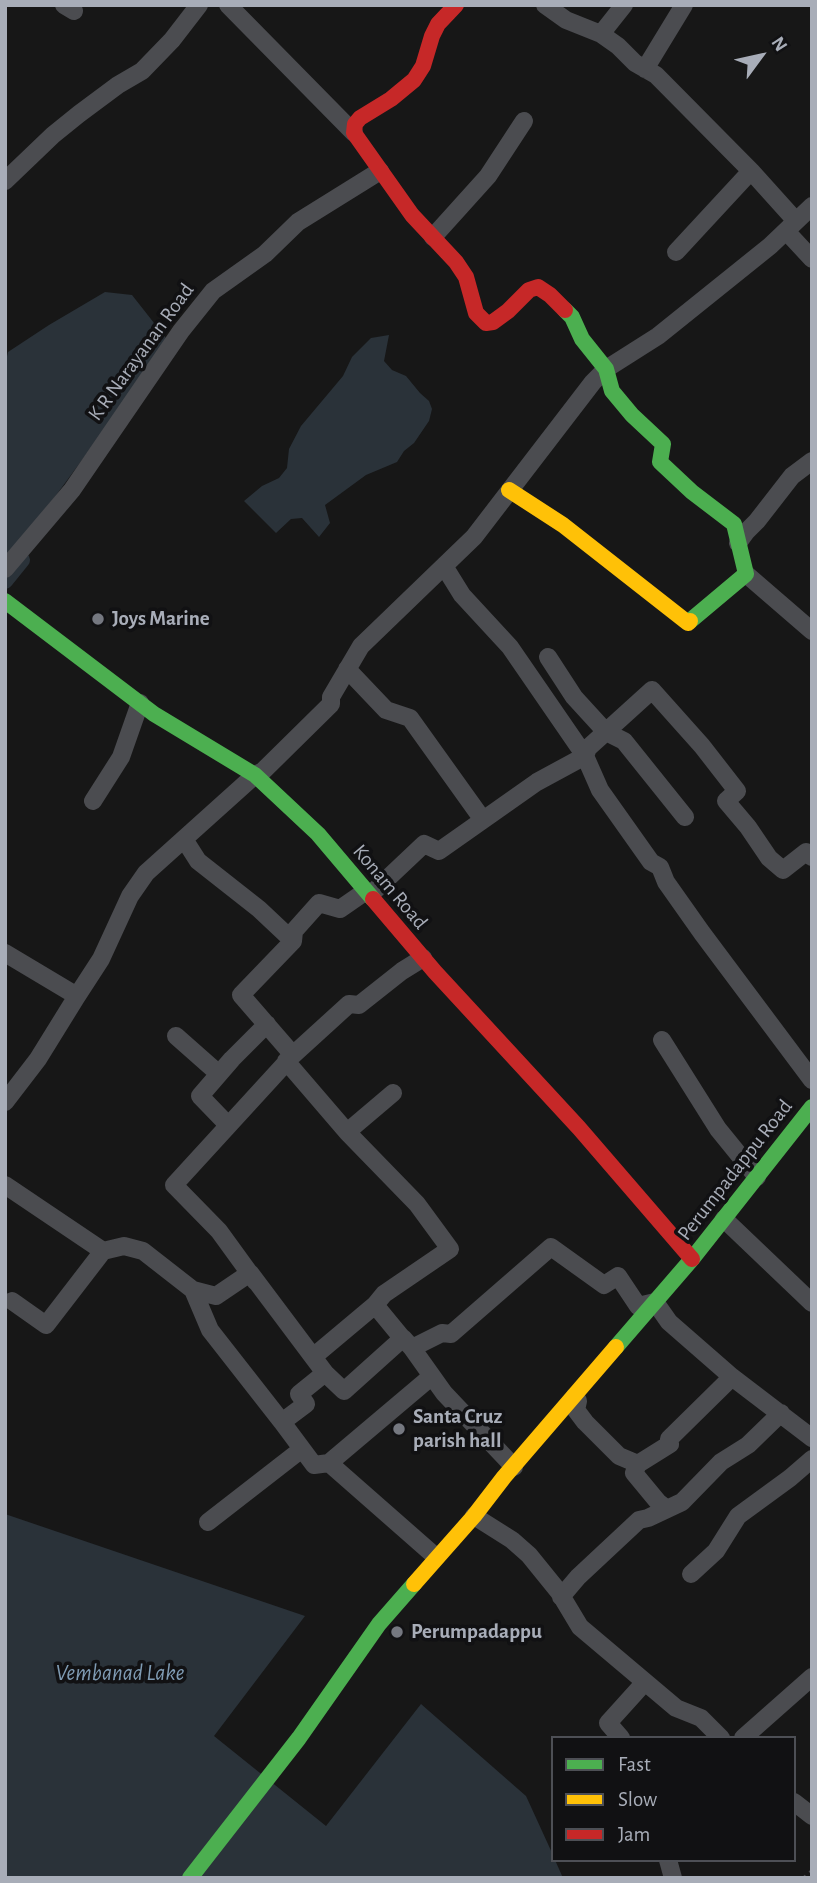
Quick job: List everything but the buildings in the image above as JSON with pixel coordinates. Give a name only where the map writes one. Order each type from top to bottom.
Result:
[{"type":"street","points":[[5,181],[70,121],[117,85],[142,71],[172,40],[199,5]]},
{"type":"street","points":[[228,5],[354,133],[412,215],[456,262],[466,277],[476,313],[486,323],[493,322],[529,290],[538,287],[572,317],[582,339],[606,369],[612,391],[632,415],[663,444],[660,463],[734,524],[746,574],[812,631]]},
{"type":"street","points":[[354,133],[355,124],[360,118],[391,99],[414,80],[423,66],[438,24],[456,5]]},
{"type":"street","points":[[545,5],[566,20],[601,34],[635,63],[656,75],[751,171],[812,259]]},
{"type":"street","points":[[601,34],[624,5]]},
{"type":"street","points":[[645,69],[684,5]]},
{"type":"street","points":[[433,237],[488,176],[524,121]]},
{"type":"street","points":[[676,252],[751,171]]},
{"type":"street","name":"K R Narayanan Road","points":[[5,569],[72,490],[181,331],[213,291],[265,254],[299,222],[380,172]]},
{"type":"street","points":[[5,1102],[38,1059],[101,959],[130,896],[146,873],[255,775],[264,771],[331,704],[331,697],[361,646],[474,537],[593,382],[606,369],[658,336],[770,247],[812,206]]},
{"type":"street","points":[[738,543],[792,476],[812,461]]},
{"type":"street","points":[[509,490],[563,525],[688,623],[746,574]]},
{"type":"street","points":[[444,566],[462,595],[510,647],[585,756],[600,790],[652,862],[660,867],[666,882],[702,933],[812,1080]]},
{"type":"street","name":"Konam Road","points":[[5,601],[154,714],[255,775],[318,834],[423,958],[579,1128],[692,1259]]},
{"type":"street","points":[[548,657],[574,697],[606,732],[624,741],[685,817]]},
{"type":"street","points":[[348,669],[386,710],[410,718],[483,820]]},
{"type":"street","points":[[313,1357],[375,1305],[384,1294],[450,1249],[417,1204],[347,1132],[267,1024],[241,995],[293,941],[293,930],[319,903],[340,909],[368,893],[424,844],[439,851],[537,782],[585,756],[588,748],[652,690],[702,746],[737,791],[726,801],[769,858],[783,870],[806,852],[812,857]]},
{"type":"street","points":[[93,801],[121,757],[140,703]]},
{"type":"street","points":[[184,839],[198,861],[259,909],[293,941]]},
{"type":"street","points":[[5,953],[77,996]]},
{"type":"street","points":[[423,958],[359,1005],[349,1004],[290,1058],[174,1185],[219,1231],[325,1373],[344,1391],[408,1343],[442,1333],[451,1334],[551,1247],[604,1285],[618,1276],[638,1306],[655,1302],[669,1322],[732,1377],[812,1438]]},
{"type":"street","points":[[228,1125],[200,1096],[267,1024]]},
{"type":"street","points":[[176,1036],[219,1074]]},
{"type":"street","points":[[662,1040],[718,1129],[757,1177]]},
{"type":"street","points":[[347,1132],[393,1093]]},
{"type":"street","name":"Perumpadappu Road","points":[[190,1878],[299,1738],[379,1624],[692,1259],[812,1107]]},
{"type":"street","points":[[5,1185],[103,1251]]},
{"type":"street","points":[[724,1219],[812,1303]]},
{"type":"street","points":[[12,1301],[46,1325],[103,1251],[124,1246],[144,1251],[192,1290],[216,1296],[250,1273],[256,1282]]},
{"type":"street","points":[[192,1290],[210,1330],[314,1465],[329,1463],[432,1376]]},
{"type":"street","points":[[375,1305],[408,1343],[444,1393],[514,1467]]},
{"type":"street","points":[[282,1422],[306,1404],[299,1394],[325,1373]]},
{"type":"street","points":[[667,1508],[658,1502],[634,1473],[638,1464],[670,1444],[670,1439],[732,1377]]},
{"type":"street","points":[[575,1396],[578,1401],[576,1410],[585,1422],[619,1455],[638,1464]]},
{"type":"street","points":[[561,1597],[578,1577],[639,1520],[682,1502],[721,1462],[748,1444],[781,1413]]},
{"type":"street","points":[[208,1522],[302,1448]]},
{"type":"street","points":[[691,1574],[716,1551],[738,1516],[812,1460]]},
{"type":"street","points":[[329,1463],[436,1557]]},
{"type":"street","points":[[474,1516],[512,1540],[529,1555],[580,1627],[676,1708],[701,1718],[719,1736]]},
{"type":"street","points":[[745,1736],[812,1677]]},
{"type":"street","points":[[619,1736],[608,1723],[645,1682]]},
{"type":"street","points":[[796,1804],[812,1816]]},
{"type":"path","points":[[803,1878],[812,1870]]},
{"type":"water","points":[[105,292],[132,295],[169,342],[54,498],[5,558],[5,365],[8,352]]},
{"type":"water","points":[[389,335],[384,361],[392,370],[406,376],[429,401],[432,409],[429,421],[397,462],[366,475],[325,505],[330,523],[319,537],[302,518],[291,519],[276,533],[244,501],[262,486],[279,478],[287,468],[289,449],[301,426],[343,376],[352,357],[371,338]]},
{"type":"water","name":"Vembanad Lake","points":[[5,1514],[305,1616],[214,1736],[326,1826],[421,1704],[526,1796],[551,1851],[551,1862],[556,1862],[563,1878],[5,1878]]},
{"type":"waterway","points":[[5,581],[22,560]]},
{"type":"traffic: fast","points":[[565,310],[572,317],[582,339],[606,369],[612,391],[632,415],[663,444],[660,462],[692,492],[734,524],[746,574],[690,621]]},
{"type":"traffic: fast","points":[[5,601],[154,714],[255,775],[318,834],[373,899]]},
{"type":"traffic: fast","points":[[616,1347],[692,1259],[812,1107]]},
{"type":"traffic: fast","points":[[190,1878],[299,1738],[379,1624],[414,1584]]},
{"type":"traffic: slow","points":[[509,490],[563,525],[688,623],[690,621]]},
{"type":"traffic: slow","points":[[414,1584],[616,1347]]},
{"type":"traffic: jam","points":[[456,5],[438,24],[423,66],[414,80],[391,99],[360,118],[355,124],[354,133],[412,215],[456,262],[466,277],[476,313],[486,323],[493,322],[529,290],[538,287],[565,310]]},
{"type":"traffic: jam","points":[[373,899],[435,972],[579,1128],[692,1259]]},
{"type":"place","name":"Joys Marine","points":[[98,619]]},
{"type":"place","name":"Santa Cruz parish hall","points":[[399,1429]]},
{"type":"place","name":"Perumpadappu","points":[[397,1632]]}]
